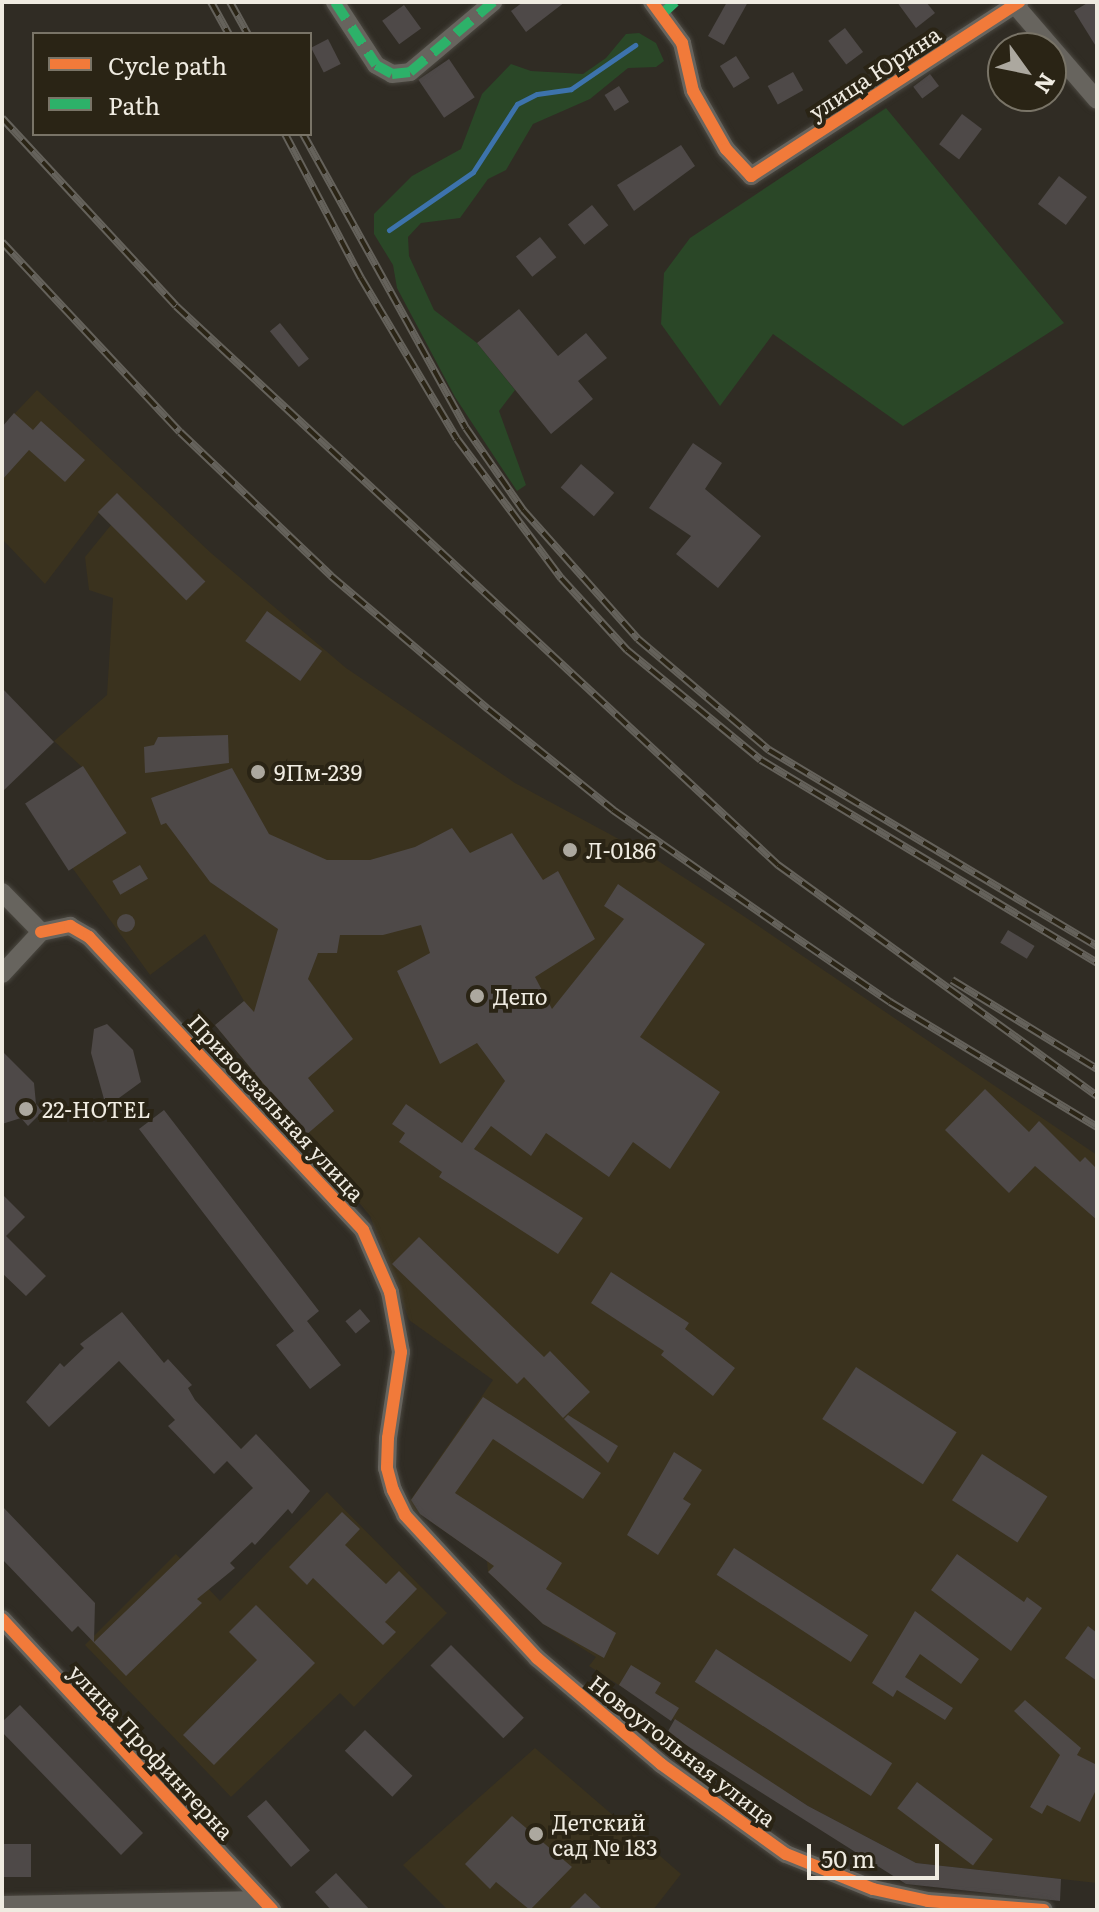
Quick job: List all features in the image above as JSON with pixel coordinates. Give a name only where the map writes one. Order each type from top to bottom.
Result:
[{"type":"street","points":[[335,2],[376,65],[392,74],[410,72],[493,2]]},
{"type":"street","points":[[1017,3],[1097,100]]},
{"type":"street","name":"улица Юрина","points":[[663,6],[682,43],[693,91],[726,149],[751,176],[1017,3]]},
{"type":"street","points":[[2,892],[41,932],[2,974]]},
{"type":"street","name":"Привокзальная улица","points":[[41,932],[70,926],[89,937],[363,1230],[390,1292],[401,1352],[388,1438],[387,1468],[393,1490],[405,1515],[537,1658]]},
{"type":"street","name":"улица Профинтерна","points":[[2,1619],[267,1905]]},
{"type":"street","name":"Новоугольная улица","points":[[537,1658],[661,1764],[786,1854],[887,1892],[928,1901],[1044,1910]]},
{"type":"street","points":[[2,1905],[267,1905]]},
{"type":"shaded area","points":[[37,390],[211,553],[346,668],[515,783],[652,857],[742,915],[1097,1155],[1097,1883],[916,1863],[808,1806],[589,1666],[596,1657],[543,1624],[488,1572],[487,1561],[407,1505],[493,1380],[409,1320],[370,1216],[215,1025],[244,1001],[205,934],[150,975],[26,804],[82,767],[54,741],[107,695],[113,598],[89,590],[85,557],[111,525],[99,513],[45,584],[2,539],[2,427]]},
{"type":"shaded area","points":[[327,1492],[447,1613],[354,1707],[340,1693],[231,1797],[85,1645],[176,1554],[220,1601]]},
{"type":"shaded area","name":"Детский сад № 183","points":[[535,1748],[681,1874],[653,1910],[448,1910],[403,1865]]},
{"type":"green space","points":[[639,33],[656,43],[664,61],[656,67],[628,68],[590,99],[533,124],[506,170],[488,179],[460,218],[421,223],[408,237],[409,256],[434,310],[477,343],[515,390],[499,411],[526,485],[517,491],[455,397],[397,288],[393,265],[374,234],[374,214],[412,176],[461,149],[482,94],[511,64],[531,71],[583,74],[606,58],[626,34]]},
{"type":"green space","points":[[886,108],[1064,323],[903,426],[773,334],[720,406],[661,324],[664,273],[690,238]]},
{"type":"building","points":[[523,2],[565,2],[526,32],[511,11]]},
{"type":"building","points":[[727,2],[748,2],[724,45],[708,36]]},
{"type":"building","points":[[897,2],[926,2],[935,13],[916,28]]},
{"type":"building","points":[[1089,2],[1097,2],[1097,48],[1074,11]]},
{"type":"building","points":[[404,5],[421,28],[399,44],[382,21]]},
{"type":"building","points":[[845,28],[863,52],[846,65],[828,41]]},
{"type":"building","points":[[328,39],[341,64],[324,73],[312,47]]},
{"type":"building","points":[[736,56],[750,78],[734,88],[720,66]]},
{"type":"building","points":[[449,59],[475,97],[444,118],[418,80]]},
{"type":"building","points":[[793,72],[803,90],[778,104],[768,86]]},
{"type":"building","points":[[930,74],[939,86],[922,99],[913,87]]},
{"type":"building","points":[[619,86],[629,102],[615,111],[605,95]]},
{"type":"building","points":[[962,114],[982,129],[959,159],[939,144]]},
{"type":"building","points":[[681,145],[695,166],[634,211],[617,185]]},
{"type":"building","points":[[1059,176],[1087,197],[1066,225],[1038,204]]},
{"type":"building","points":[[592,205],[608,225],[584,245],[568,225]]},
{"type":"building","points":[[540,237],[556,257],[532,277],[516,257]]},
{"type":"building","points":[[519,309],[558,356],[586,333],[607,358],[578,381],[593,399],[551,434],[477,343]]},
{"type":"building","points":[[280,323],[309,359],[299,367],[270,331]]},
{"type":"building","points":[[14,413],[33,430],[41,421],[85,460],[65,482],[29,450],[2,480],[2,427]]},
{"type":"building","points":[[693,443],[722,463],[705,489],[761,536],[718,588],[676,554],[691,536],[649,508]]},
{"type":"building","points":[[581,464],[614,493],[594,516],[561,487]]},
{"type":"building","points":[[117,493],[205,581],[186,600],[98,512]]},
{"type":"building","points":[[267,611],[322,651],[300,681],[245,641]]},
{"type":"building","points":[[2,688],[54,742],[2,792]]},
{"type":"building","points":[[228,735],[229,763],[145,773],[144,747],[154,745],[158,737]]},
{"type":"building","points":[[83,766],[127,833],[69,871],[25,804]]},
{"type":"building","name":"Депо","points":[[232,768],[269,834],[327,860],[370,860],[415,847],[452,828],[470,853],[512,833],[543,880],[558,871],[595,939],[535,977],[552,1009],[624,919],[604,906],[618,884],[705,944],[640,1037],[720,1092],[670,1169],[633,1142],[609,1177],[546,1133],[531,1156],[491,1126],[474,1149],[583,1218],[558,1254],[439,1177],[442,1172],[399,1142],[405,1133],[392,1124],[406,1104],[462,1143],[505,1081],[477,1043],[440,1064],[397,971],[430,953],[421,925],[383,935],[340,935],[337,953],[318,953],[308,979],[353,1039],[308,1078],[334,1111],[306,1135],[215,1025],[244,1001],[254,1012],[278,929],[210,882],[166,823],[161,825],[151,798]]},
{"type":"building","points":[[140,865],[148,879],[120,895],[112,881]]},
{"type":"building","points":[[122,914],[130,914],[135,923],[133,930],[122,932],[117,927],[117,919]]},
{"type":"building","points":[[1008,930],[1035,946],[1027,959],[1000,943]]},
{"type":"building","points":[[107,1024],[133,1050],[141,1082],[119,1098],[104,1099],[91,1053],[94,1029]]},
{"type":"building","points":[[2,1051],[34,1083],[36,1104],[43,1111],[28,1126],[21,1118],[2,1124]]},
{"type":"building","points":[[985,1089],[1029,1132],[1039,1121],[1080,1162],[1085,1157],[1097,1169],[1097,1220],[1035,1166],[1009,1193],[945,1130]]},
{"type":"building","points":[[164,1110],[319,1311],[307,1321],[341,1365],[310,1389],[276,1345],[294,1331],[139,1129]]},
{"type":"building","points":[[2,1194],[25,1217],[6,1236],[46,1276],[26,1296],[2,1273]]},
{"type":"building","points":[[419,1237],[544,1357],[550,1351],[590,1392],[563,1418],[524,1377],[517,1384],[392,1264]]},
{"type":"building","points":[[611,1272],[689,1323],[685,1329],[735,1368],[713,1396],[661,1355],[664,1351],[591,1303]]},
{"type":"building","points":[[360,1309],[370,1321],[356,1333],[345,1321]]},
{"type":"building","points":[[122,1312],[164,1363],[168,1359],[192,1385],[188,1388],[195,1400],[241,1449],[256,1434],[310,1491],[292,1514],[288,1509],[255,1545],[252,1542],[230,1563],[235,1568],[197,1599],[202,1603],[126,1676],[78,1626],[72,1632],[2,1559],[2,1506],[95,1603],[94,1642],[253,1488],[227,1461],[214,1474],[168,1426],[175,1420],[119,1361],[49,1427],[26,1402],[60,1363],[64,1367],[84,1348],[80,1344]]},
{"type":"building","points":[[856,1367],[957,1432],[923,1484],[822,1419]]},
{"type":"building","points":[[483,1397],[601,1473],[583,1499],[493,1439],[455,1493],[562,1563],[546,1589],[616,1633],[604,1658],[543,1624],[488,1572],[494,1566],[420,1514],[411,1500]]},
{"type":"building","points":[[568,1415],[618,1446],[608,1463],[564,1419]]},
{"type":"building","points":[[674,1452],[702,1470],[683,1499],[691,1504],[658,1555],[627,1535]]},
{"type":"building","points":[[982,1454],[1047,1496],[1017,1543],[952,1500]]},
{"type":"building","points":[[342,1512],[360,1529],[345,1545],[386,1584],[399,1571],[417,1589],[385,1622],[396,1632],[383,1645],[313,1578],[307,1585],[289,1567]]},
{"type":"building","points":[[734,1548],[868,1635],[851,1662],[717,1575]]},
{"type":"building","points":[[957,1554],[1024,1602],[1027,1597],[1042,1608],[1011,1651],[931,1590]]},
{"type":"building","points":[[256,1605],[315,1663],[214,1765],[183,1735],[257,1660],[229,1632]]},
{"type":"building","points":[[915,1611],[979,1659],[961,1684],[920,1654],[905,1677],[953,1708],[945,1720],[897,1690],[893,1697],[872,1683]]},
{"type":"building","points":[[1088,1626],[1097,1633],[1097,1681],[1065,1658]]},
{"type":"building","points":[[451,1645],[524,1718],[503,1738],[430,1666]]},
{"type":"building","points":[[716,1649],[892,1763],[871,1796],[695,1682]]},
{"type":"building","points":[[631,1665],[661,1683],[655,1693],[679,1708],[671,1721],[619,1685]]},
{"type":"building","points":[[1025,1700],[1081,1748],[1077,1755],[1097,1765],[1097,1788],[1080,1822],[1047,1805],[1042,1814],[1030,1807],[1060,1755],[1014,1711]]},
{"type":"building","points":[[20,1705],[143,1833],[121,1855],[2,1732],[2,1722]]},
{"type":"building","points":[[675,1719],[808,1806],[916,1863],[1061,1879],[1060,1901],[906,1884],[667,1733]]},
{"type":"building","points":[[365,1730],[412,1776],[392,1797],[345,1751]]},
{"type":"building","points":[[917,1782],[993,1839],[973,1866],[897,1808]]},
{"type":"building","points":[[266,1800],[310,1851],[291,1867],[247,1816]]},
{"type":"building","points":[[512,1816],[572,1867],[530,1910],[496,1882],[490,1889],[465,1864]]},
{"type":"building","points":[[2,1844],[31,1844],[31,1877],[2,1877]]},
{"type":"building","points":[[336,1873],[370,1910],[331,1910],[315,1892]]},
{"type":"building","points":[[585,1893],[603,1910],[568,1910]]},
{"type":"waterway","points":[[389,230],[473,172],[517,104],[537,94],[571,89],[635,45]]},
{"type":"railway","points":[[211,2],[228,32]]},
{"type":"railway","points":[[230,2],[247,32]]},
{"type":"railway","points":[[2,118],[176,306],[778,865],[1097,1096]]},
{"type":"railway","points":[[286,136],[361,278],[457,439],[561,578],[627,650],[761,760],[1097,963]]},
{"type":"railway","points":[[304,136],[466,428],[523,510],[638,639],[769,750],[1097,946]]},
{"type":"railway","points":[[2,242],[180,432],[331,576],[488,709],[613,810],[782,928],[890,1002],[1097,1127]]},
{"type":"railway","points":[[952,980],[1097,1069]]},
{"type":"marked path","points":[[335,2],[376,65],[392,74],[410,72],[493,2]]},
{"type":"marked path","points":[[662,14],[675,2]]},
{"type":"cycle path","points":[[652,2],[682,43],[693,91],[726,149],[751,176],[1019,2]]},
{"type":"cycle path","points":[[41,932],[70,926],[89,937],[363,1230],[390,1292],[401,1352],[388,1438],[387,1468],[393,1490],[405,1515],[537,1658],[661,1764],[786,1854],[873,1889],[928,1901],[1044,1910]]},
{"type":"cycle path","points":[[2,1619],[272,1910]]},
{"type":"place","name":"9Пм-239","points":[[258,772]]},
{"type":"place","name":"Л-0186","points":[[570,850]]},
{"type":"place","name":"Депо","points":[[477,996]]},
{"type":"place","name":"22-HOTEL","points":[[26,1109]]},
{"type":"place","name":"Детский сад № 183","points":[[536,1834]]}]
